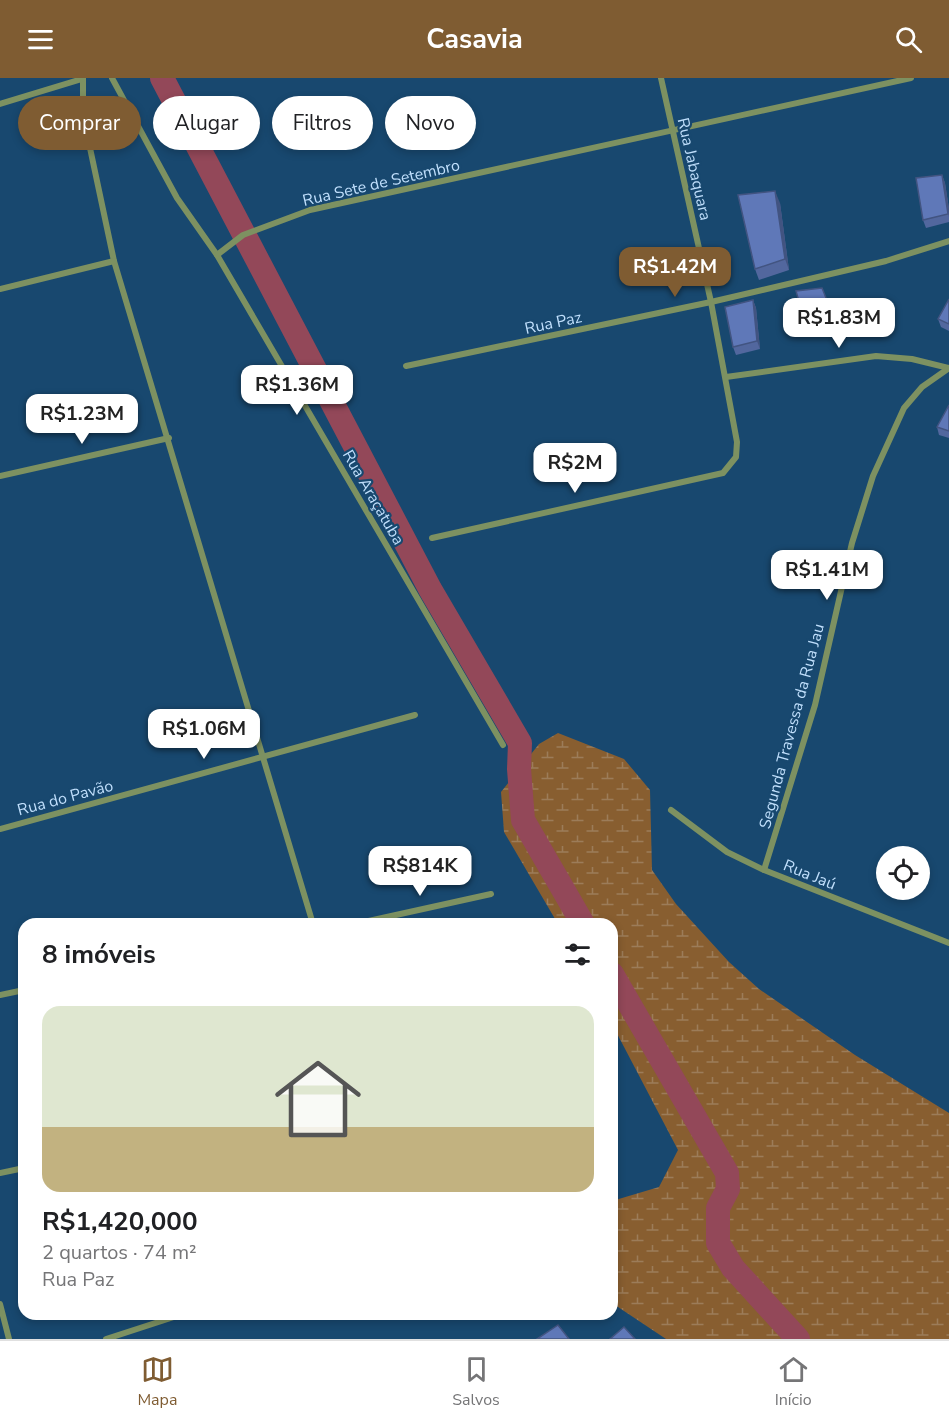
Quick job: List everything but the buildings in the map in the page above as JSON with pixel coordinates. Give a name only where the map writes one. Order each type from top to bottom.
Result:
[{"type":"street","points":[[0,104],[82,78],[83,115],[114,261],[312,918]]},
{"type":"street","name":"Rua Araçatuba","points":[[112,78],[177,198],[216,255],[503,745]]},
{"type":"street","name":"Rua Jabaquara","points":[[432,538],[723,473],[736,458],[737,442],[726,377],[661,78]]},
{"type":"street","name":"Rua Sete de Setembro","points":[[216,255],[243,235],[310,210],[911,78]]},
{"type":"street","name":"Rua Paz","points":[[406,366],[711,302],[886,261],[949,242]]},
{"type":"street","points":[[0,289],[114,261]]},
{"type":"street","points":[[726,377],[876,356],[912,359],[949,368]]},
{"type":"street","name":"Segunda Travessa da Rua Jau","points":[[764,870],[814,705],[852,543],[873,476],[904,408],[922,387],[949,368]]},
{"type":"street","points":[[0,476],[169,438]]},
{"type":"street","name":"Rua do Pavão","points":[[0,829],[415,715]]},
{"type":"street","name":"Rua Jaú","points":[[671,810],[727,852],[764,870],[949,943]]},
{"type":"street","points":[[383,918],[491,894]]},
{"type":"street","points":[[0,995],[18,991]]},
{"type":"street","points":[[0,1173],[18,1169]]},
{"type":"street","points":[[0,1304],[9,1339]]},
{"type":"street","points":[[106,1339],[165,1320]]},
{"type":"green space","points":[[558,733],[624,759],[650,790],[652,870],[676,904],[729,962],[759,989],[855,1055],[949,1113],[949,1339],[666,1339],[618,1307],[618,1199],[659,1187],[678,1150],[618,1035],[618,918],[554,918],[504,832],[501,792],[539,744]]},
{"type":"waterway","points":[[162,78],[430,589],[520,743],[519,769],[523,820],[580,918]]},
{"type":"waterway","points":[[618,984],[727,1173],[728,1189],[718,1208],[718,1243],[733,1268],[798,1339]]}]
